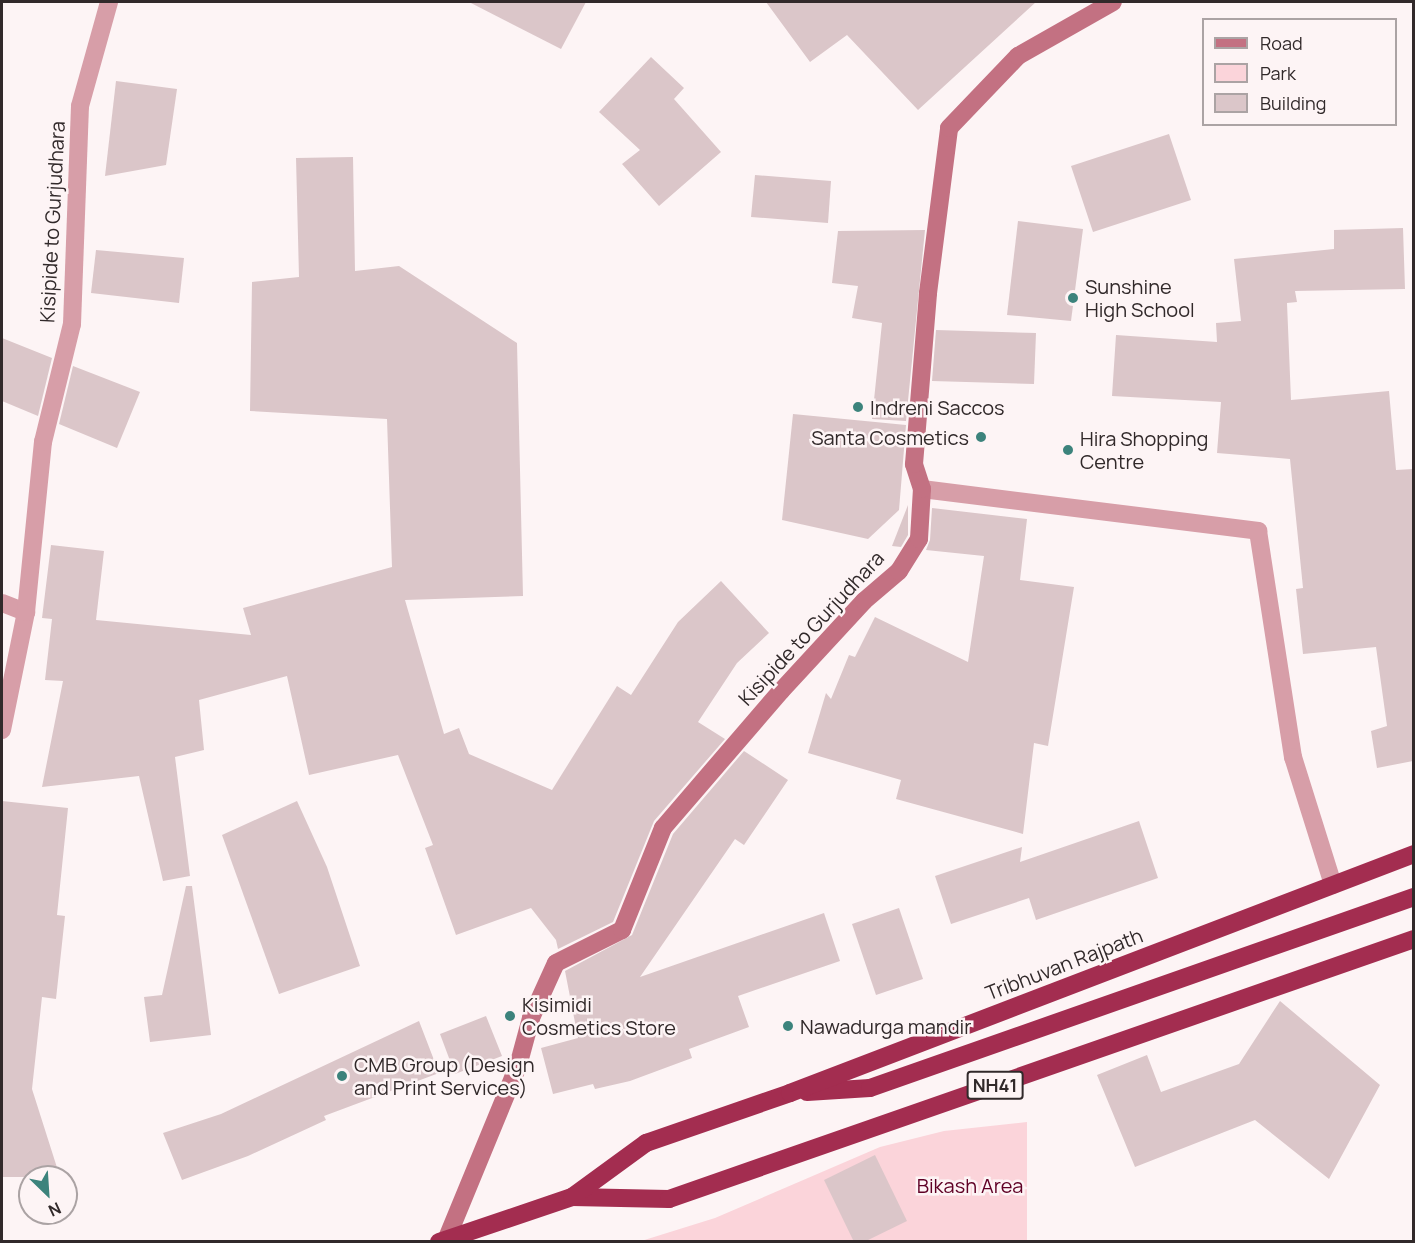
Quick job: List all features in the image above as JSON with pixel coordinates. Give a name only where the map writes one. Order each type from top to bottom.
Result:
[{"type":"highway","name":"Tribhuvan Rajpath","points":[[443,1240],[572,1197],[646,1143],[790,1093],[1413,854]]},
{"type":"highway","points":[[790,1093],[870,1088],[1413,897]]},
{"type":"highway","name":"Tribhuvan Rajpath","points":[[572,1197],[669,1199],[1413,939]]},
{"type":"street","name":"Kisipide to Gurjudhara","points":[[2,730],[26,612],[43,442],[72,324],[80,106],[109,2]]},
{"type":"street","name":"Kisipide to Gurjudhara","points":[[443,1240],[518,1066],[531,1018],[556,963],[622,930],[663,828],[788,683],[864,601],[899,571],[919,539],[922,489],[914,464],[928,293],[949,129],[1018,56],[1113,2]]},
{"type":"street","points":[[922,489],[1258,531],[1293,757],[1333,885]]},
{"type":"street","points":[[2,603],[26,612]]},
{"type":"green space","name":"Bikash Area","points":[[1027,1122],[1027,1241],[638,1242],[715,1218],[880,1147],[944,1131]]},
{"type":"building","points":[[469,2],[586,2],[561,49]]},
{"type":"building","points":[[766,2],[1036,2],[918,110],[847,35],[810,62]]},
{"type":"building","points":[[651,57],[684,88],[674,99],[721,152],[659,206],[622,164],[640,150],[599,112]]},
{"type":"building","points":[[116,81],[177,89],[166,165],[105,176]]},
{"type":"building","points":[[1169,134],[1191,200],[1093,232],[1071,166]]},
{"type":"building","points":[[353,157],[355,271],[399,266],[517,343],[523,596],[405,600],[444,734],[459,728],[469,754],[552,790],[617,686],[631,695],[678,622],[721,581],[769,633],[737,663],[698,722],[725,739],[654,821],[613,922],[558,949],[556,940],[531,908],[456,935],[425,848],[433,845],[398,755],[309,775],[287,676],[199,700],[204,750],[175,757],[190,876],[163,881],[139,776],[42,787],[63,681],[45,680],[52,619],[42,618],[51,545],[104,551],[96,620],[251,635],[243,608],[392,567],[387,419],[250,411],[252,282],[299,277],[296,158]]},
{"type":"building","points":[[755,175],[831,181],[828,223],[751,217]]},
{"type":"building","points":[[1018,221],[1083,229],[1071,321],[1007,315]]},
{"type":"building","points":[[1403,228],[1405,289],[1295,291],[1297,302],[1287,303],[1291,400],[1389,391],[1396,470],[1413,469],[1413,761],[1377,768],[1371,731],[1387,726],[1376,647],[1303,654],[1296,589],[1303,588],[1290,459],[1217,453],[1221,402],[1112,396],[1116,335],[1217,342],[1216,323],[1241,321],[1234,259],[1334,249],[1334,230]]},
{"type":"building","points":[[925,230],[906,421],[872,419],[882,323],[852,318],[858,286],[832,283],[838,231]]},
{"type":"building","points":[[96,250],[184,258],[179,303],[91,293]]},
{"type":"building","points":[[936,330],[1036,333],[1034,384],[932,381]]},
{"type":"building","points":[[2,338],[52,358],[38,416],[2,401]]},
{"type":"building","points":[[73,366],[140,392],[117,448],[59,424]]},
{"type":"building","points":[[793,414],[906,425],[899,510],[868,539],[782,520]]},
{"type":"building","points":[[908,505],[908,535],[901,547],[892,546]]},
{"type":"building","points":[[932,508],[1027,519],[1020,580],[1074,587],[1048,746],[1034,743],[1023,834],[896,799],[901,780],[808,753],[826,693],[831,699],[849,655],[855,657],[875,617],[968,662],[984,556],[926,550],[930,540]]},
{"type":"building","points":[[744,751],[788,780],[744,845],[735,839],[640,977],[824,913],[840,961],[738,996],[749,1027],[689,1049],[692,1058],[630,1081],[595,1089],[593,1084],[553,1094],[541,1048],[578,1038],[565,971],[632,935],[673,834]]},
{"type":"building","points":[[2,801],[68,808],[57,915],[65,916],[56,999],[42,997],[32,1089],[56,1165],[18,1165],[18,1177],[2,1177]]},
{"type":"building","points":[[297,801],[327,867],[360,966],[279,994],[222,835]]},
{"type":"building","points":[[1139,821],[1158,878],[1036,920],[1029,898],[951,924],[935,876],[1022,847],[1020,862]]},
{"type":"building","points":[[186,886],[192,886],[211,1035],[150,1042],[144,997],[162,995]]},
{"type":"building","points":[[899,908],[923,979],[876,995],[852,924]]},
{"type":"building","points":[[1280,1001],[1380,1085],[1329,1179],[1255,1120],[1135,1167],[1097,1075],[1147,1055],[1161,1092],[1239,1064]]},
{"type":"building","points":[[486,1016],[502,1056],[455,1074],[440,1034]]},
{"type":"building","points":[[419,1021],[439,1073],[324,1116],[326,1120],[248,1156],[182,1180],[163,1133],[221,1114]]},
{"type":"building","points":[[875,1155],[907,1221],[864,1242],[854,1242],[824,1180]]},
{"type":"place","name":"Sunshine High School","points":[[1073,298]]},
{"type":"place","name":"Indreni Saccos","points":[[858,407]]},
{"type":"place","name":"Santa Cosmetics","points":[[981,437]]},
{"type":"place","name":"Hira Shopping Centre","points":[[1068,450]]},
{"type":"place","name":"Kisimidi Cosmetics Store","points":[[510,1016]]},
{"type":"place","name":"Nawadurga mandir","points":[[788,1026]]},
{"type":"place","name":"CMB Group (Design and Print Services)","points":[[342,1076]]}]
